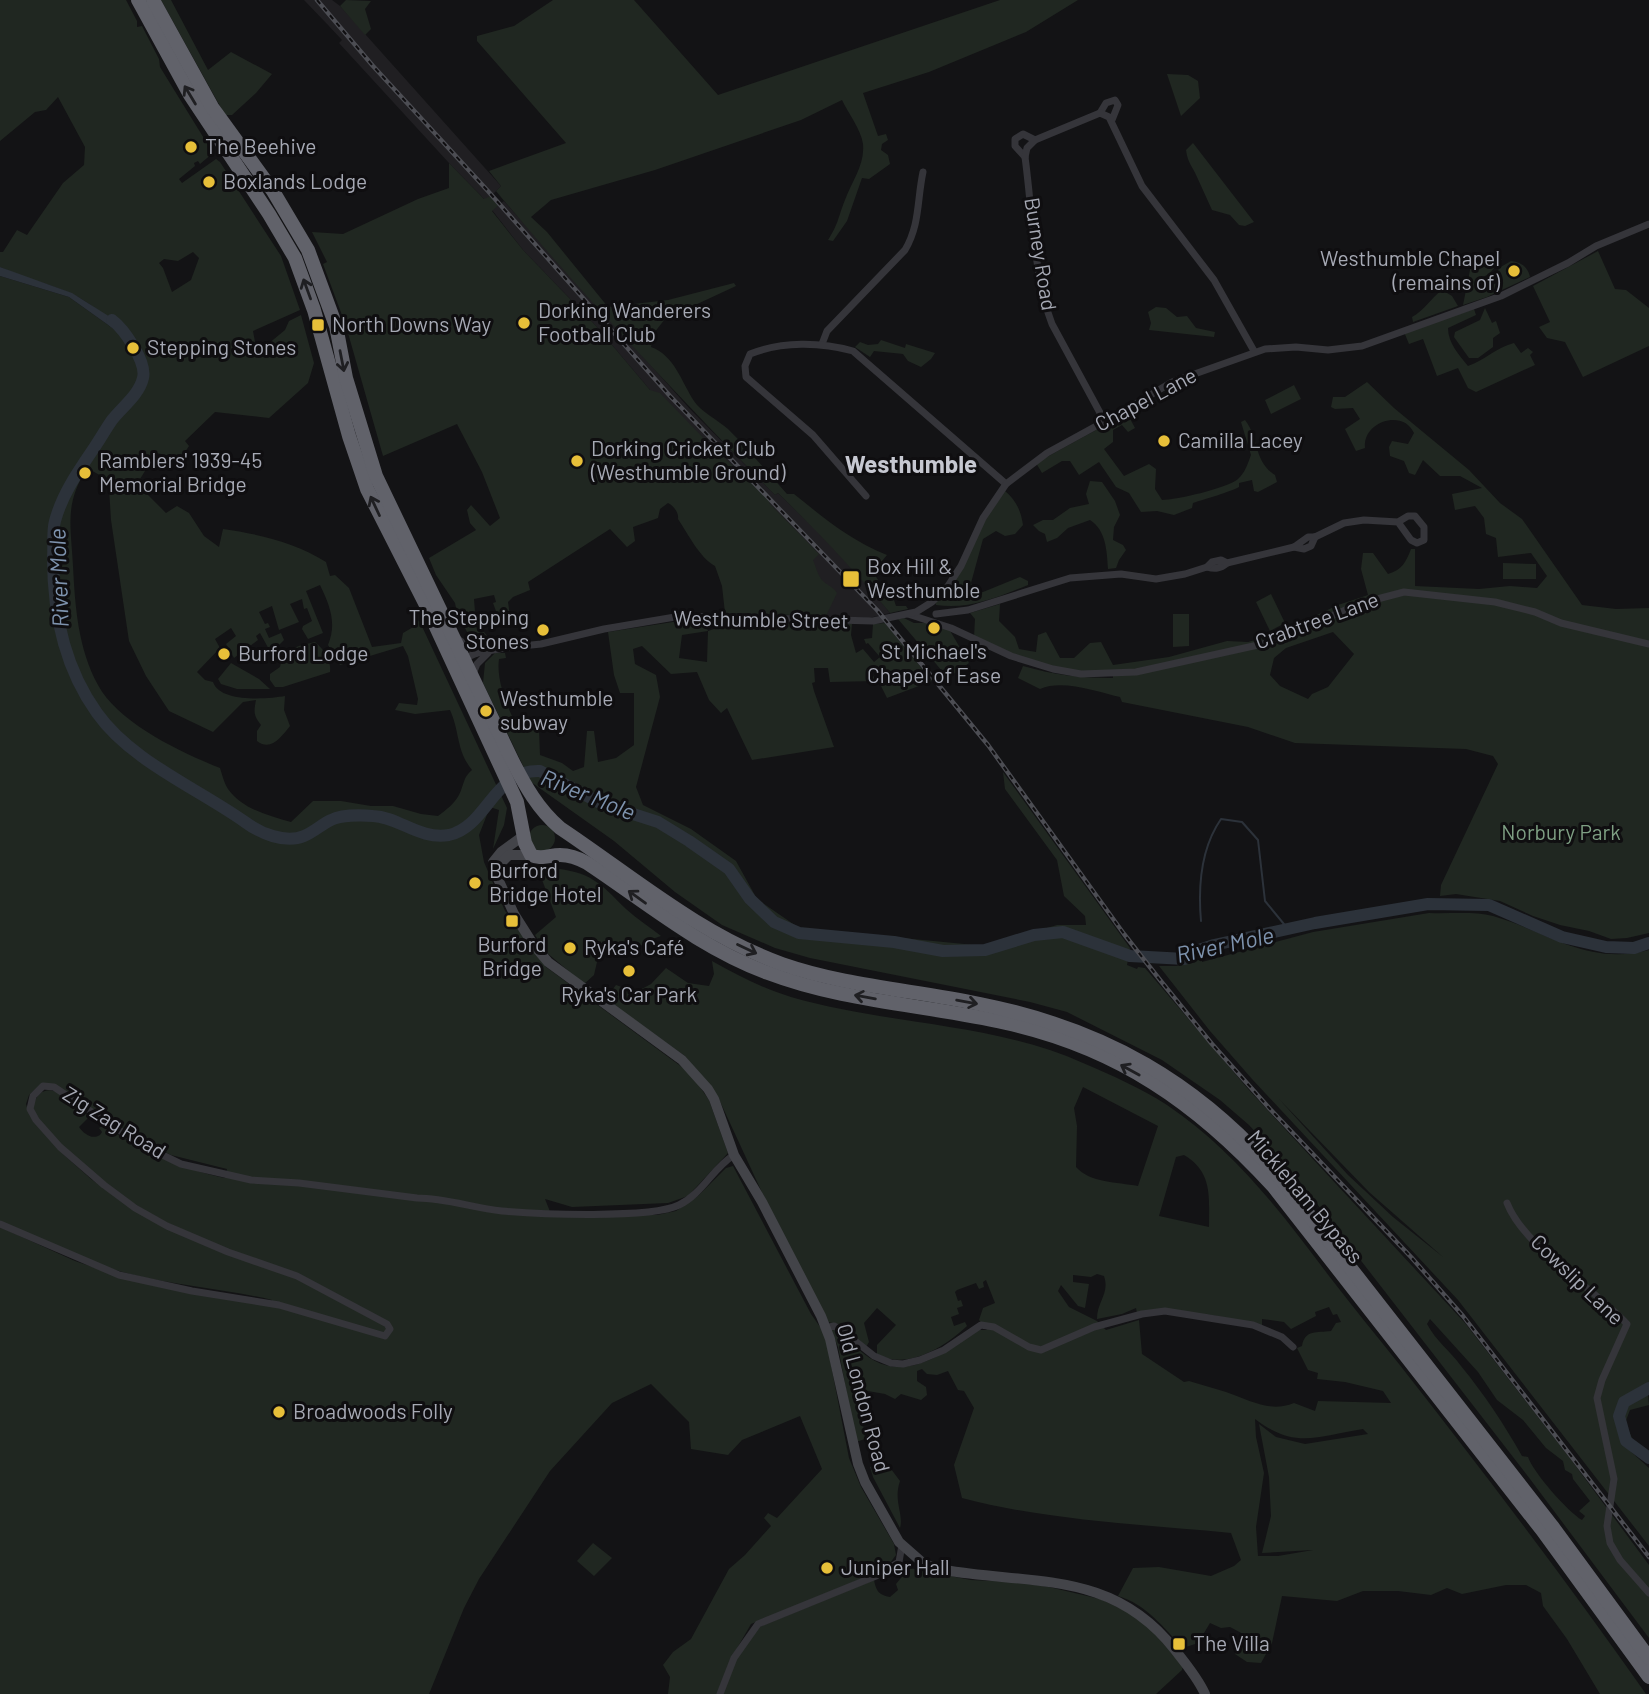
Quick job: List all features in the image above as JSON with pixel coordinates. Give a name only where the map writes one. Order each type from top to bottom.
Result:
[{"type":"highway","points":[[138,0],[190,95],[295,258],[314,310],[349,436],[367,489],[465,676],[519,788],[561,828],[560,846],[552,856],[541,858],[531,855],[527,850],[519,788]]},
{"type":"highway","points":[[153,0],[212,107],[273,191],[308,250],[336,326],[346,378],[376,475],[453,634],[471,656],[465,676]]},
{"type":"highway","points":[[523,834],[531,823],[548,817]]},
{"type":"highway","name":"Mickleham Bypass","points":[[561,828],[687,916],[721,937],[755,953],[807,971],[980,1004],[1037,1017],[1072,1029],[1151,1066],[1213,1111],[1258,1153],[1281,1179],[1552,1525],[1649,1658]]},
{"type":"highway","name":"Mickleham Bypass","points":[[552,856],[575,857],[587,863],[693,937],[767,973],[834,992],[1042,1032],[1125,1067],[1196,1112],[1232,1142],[1273,1186],[1542,1530],[1649,1677]]},
{"type":"main road","points":[[498,876],[494,870],[495,858],[523,834]]},
{"type":"main road","points":[[498,876],[504,858],[516,854],[531,855]]},
{"type":"main road","name":"Old London Road","points":[[498,876],[520,925],[548,962],[691,1068],[714,1099],[734,1155],[762,1202],[825,1328],[858,1464],[873,1497],[902,1545],[923,1564],[944,1570],[1076,1586],[1109,1596],[1130,1607],[1155,1626],[1189,1668],[1205,1694]]},
{"type":"street","name":"Burney Road","points":[[1105,422],[1046,308],[1025,157],[1015,146],[1015,138],[1023,134],[1035,140],[1100,113],[1106,103],[1115,100],[1118,105],[1112,120],[1142,186],[1214,280],[1254,351]]},
{"type":"street","points":[[1100,113],[1112,120]]},
{"type":"street","points":[[1025,157],[1027,148],[1035,140]]},
{"type":"street","points":[[822,344],[827,331],[905,250],[919,210],[923,172]]},
{"type":"street","name":"Chapel Lane","points":[[912,612],[932,602],[948,586],[961,566],[983,518],[1006,484],[1047,453],[1172,382],[1254,351],[1296,347],[1328,350],[1362,346],[1501,296],[1596,246],[1649,224]]},
{"type":"street","points":[[866,496],[813,435],[744,374],[748,357],[755,352],[822,344],[853,351],[1006,484]]},
{"type":"street","points":[[912,612],[935,614],[968,610],[1070,578],[1121,574],[1156,579],[1185,575],[1207,567],[1212,562],[1227,562],[1294,547],[1308,537],[1315,537],[1352,522],[1398,522]]},
{"type":"street","name":"Crabtree Lane","points":[[912,612],[1011,656],[1053,669],[1081,674],[1136,672],[1267,643],[1362,603],[1404,592],[1495,602],[1535,612],[1561,623],[1649,644]]},
{"type":"street","name":"Westhumble Street","points":[[471,656],[645,621],[681,617],[877,621],[912,612]]},
{"type":"street","points":[[465,676],[491,650]]},
{"type":"street","name":"Zig Zag Road","points":[[0,1224],[119,1275],[192,1291],[279,1305],[385,1336],[390,1329],[387,1324],[297,1276],[203,1242],[167,1226],[127,1203],[75,1161],[45,1132],[32,1114],[30,1104],[33,1096],[43,1087],[54,1087],[139,1144],[181,1164],[217,1173],[251,1180],[435,1198],[504,1211],[620,1213],[674,1207],[696,1194],[725,1161],[734,1155]]},
{"type":"street","name":"Cowslip Lane","points":[[1507,1203],[1518,1225],[1627,1324],[1602,1380],[1597,1398],[1614,1479],[1607,1526],[1609,1543],[1649,1593]]},
{"type":"street","points":[[825,1328],[834,1326],[874,1356],[897,1364],[920,1360],[944,1350],[981,1325],[994,1327],[1029,1347],[1041,1350],[1094,1327],[1155,1312],[1253,1325],[1282,1337],[1293,1347]]},
{"type":"street","points":[[720,1694],[734,1658],[758,1624],[876,1576],[899,1562],[902,1545]]},
{"type":"shaded area","points":[[304,0],[332,0],[340,6],[501,186],[485,200],[339,43],[342,40]]},
{"type":"shaded area","points":[[504,201],[689,408],[775,495],[778,493],[816,530],[890,613],[869,618],[826,616],[650,399],[650,390],[596,326],[523,250],[492,210]]},
{"type":"shaded area","points":[[0,267],[72,293],[126,327],[118,332],[69,297],[0,276]]},
{"type":"green space","points":[[0,0],[126,0],[137,21],[137,27],[142,26],[159,59],[160,67],[213,153],[200,164],[198,161],[194,163],[195,166],[179,179],[182,183],[216,159],[220,162],[281,256],[300,310],[253,331],[255,342],[262,349],[285,330],[289,321],[301,315],[314,363],[308,383],[269,418],[215,412],[185,441],[189,446],[181,458],[156,453],[137,484],[166,513],[177,506],[189,513],[204,536],[219,547],[223,529],[277,540],[326,562],[330,576],[335,575],[349,588],[372,647],[401,643],[403,633],[415,626],[419,620],[507,808],[504,825],[493,849],[499,810],[490,807],[479,835],[484,862],[505,911],[546,967],[690,1073],[709,1100],[728,1153],[688,1196],[668,1203],[572,1207],[545,1199],[551,1214],[657,1215],[676,1211],[698,1196],[726,1168],[733,1166],[811,1314],[825,1334],[849,1458],[861,1487],[894,1544],[896,1555],[890,1563],[868,1576],[751,1624],[732,1657],[718,1694],[668,1694],[670,1677],[663,1665],[673,1652],[691,1639],[729,1569],[771,1526],[764,1518],[768,1513],[777,1518],[822,1469],[800,1416],[742,1440],[728,1455],[691,1449],[689,1422],[651,1384],[612,1403],[550,1471],[479,1579],[464,1608],[429,1694],[0,1694],[0,1227],[75,1261],[113,1274],[271,1303],[272,1300],[130,1274],[80,1257],[0,1222],[0,276],[69,297],[118,332],[105,317],[78,297],[0,267],[0,252],[3,252],[17,230],[27,235],[63,183],[84,165],[85,147],[58,97],[46,110],[35,112],[0,141]],"holes":[[[193,252],[199,258],[191,280],[172,292],[159,263],[164,259],[178,261]],[[87,468],[105,478],[109,488],[111,520],[129,641],[146,676],[169,711],[213,732],[243,702],[256,700],[255,713],[261,725],[257,731],[257,741],[267,745],[279,738],[290,726],[284,710],[285,696],[234,696],[217,689],[213,682],[205,680],[197,672],[220,648],[215,639],[231,628],[236,636],[226,644],[234,658],[258,640],[256,636],[260,633],[271,653],[284,640],[281,633],[269,638],[265,629],[270,627],[268,623],[265,624],[259,612],[272,606],[279,630],[299,622],[290,604],[302,599],[304,609],[307,608],[312,621],[302,629],[308,639],[323,633],[306,591],[320,585],[331,615],[332,629],[328,645],[340,665],[403,646],[418,699],[417,705],[399,703],[395,710],[415,714],[450,710],[463,755],[472,770],[465,778],[455,801],[438,816],[393,806],[313,801],[291,822],[256,811],[241,802],[228,789],[220,768],[152,735],[120,712],[107,699],[91,671],[79,627],[70,527],[72,504]],[[41,1084],[75,1097],[114,1126],[171,1155],[227,1169],[225,1178],[177,1164],[103,1125],[99,1128],[102,1132],[100,1135],[88,1136],[79,1127],[88,1115],[58,1092],[43,1091],[32,1107],[47,1131],[60,1144],[133,1203],[186,1232],[279,1273],[132,1209],[64,1155],[30,1116],[26,1104],[29,1095]]]},
{"type":"green space","points":[[161,0],[171,0],[208,70],[231,52],[272,74],[232,115],[225,115]]},
{"type":"green space","points":[[346,0],[371,1],[365,9],[371,29],[365,35],[340,6]]},
{"type":"green space","points":[[553,0],[634,0],[718,95],[1000,0],[1078,0],[1026,32],[929,72],[863,93],[878,136],[886,134],[888,140],[882,144],[881,150],[888,155],[890,164],[869,179],[862,178],[847,221],[833,241],[828,240],[857,173],[863,152],[860,133],[842,100],[801,120],[655,170],[551,200],[531,217],[547,232],[608,307],[668,300],[734,283],[736,286],[665,319],[654,333],[651,347],[672,363],[697,405],[728,429],[787,494],[794,494],[850,536],[887,555],[873,572],[880,583],[877,587],[894,600],[896,606],[906,606],[908,609],[890,613],[822,537],[778,493],[775,495],[632,346],[496,191],[501,186],[489,171],[566,143],[477,41],[477,36],[514,26]]},
{"type":"green space","points":[[1167,74],[1188,75],[1198,81],[1200,98],[1181,116]]},
{"type":"green space","points":[[1193,143],[1254,222],[1245,226],[1239,225],[1230,215],[1212,210],[1188,158],[1186,150]]},
{"type":"green space","points":[[449,163],[484,199],[491,196],[499,205],[492,211],[523,250],[596,326],[650,390],[660,393],[713,448],[771,500],[769,503],[819,554],[813,560],[819,575],[837,593],[826,616],[725,613],[722,586],[715,566],[699,552],[678,519],[676,510],[668,503],[660,509],[658,518],[633,527],[635,541],[627,547],[610,529],[528,582],[530,590],[508,602],[510,616],[507,621],[500,622],[493,603],[496,602],[494,595],[474,599],[475,612],[470,616],[479,632],[484,632],[492,642],[499,640],[502,645],[478,649],[474,645],[457,613],[455,603],[436,575],[429,558],[476,530],[470,523],[467,510],[471,505],[490,526],[500,518],[482,472],[457,424],[383,456],[346,326],[323,264],[327,262],[312,232],[343,234],[418,199],[449,188]]},
{"type":"green space","points":[[1598,251],[1615,289],[1626,290],[1649,308],[1649,346],[1583,377],[1565,342],[1547,338],[1539,327],[1550,322],[1533,286]]},
{"type":"green space","points":[[1473,255],[1502,259],[1489,274],[1481,278],[1483,282],[1488,280],[1491,286],[1498,282],[1496,277],[1499,268],[1511,261],[1524,266],[1530,277],[1463,305]]},
{"type":"green space","points":[[1442,290],[1452,296],[1458,306],[1413,322],[1412,317]]},
{"type":"green space","points":[[1156,307],[1166,308],[1177,317],[1187,316],[1196,328],[1215,332],[1214,337],[1149,330],[1151,323],[1148,312]]},
{"type":"green space","points":[[1485,308],[1492,323],[1496,321],[1500,333],[1493,338],[1493,347],[1478,358],[1469,358],[1454,337],[1455,332],[1480,320]]},
{"type":"green space","points":[[1474,309],[1476,315],[1448,328],[1452,344],[1468,366],[1514,343],[1521,353],[1528,348],[1533,352],[1530,355],[1535,365],[1476,392],[1468,388],[1458,368],[1437,376],[1423,339],[1409,344],[1404,332]]},
{"type":"green space","points":[[881,340],[905,348],[906,344],[935,353],[921,367],[908,361],[903,354],[874,351],[870,357],[855,347],[860,342],[868,345],[878,344]]},
{"type":"green space","name":"Norbury Park","points":[[1367,382],[1469,470],[1500,503],[1522,519],[1582,605],[1616,609],[1649,608],[1649,933],[1611,939],[1533,916],[1500,901],[1456,894],[1440,896],[1441,885],[1498,764],[1493,756],[1466,749],[1295,743],[1248,727],[1122,702],[1120,697],[1080,687],[1059,685],[1040,689],[1018,678],[1023,666],[1057,674],[1090,677],[1113,678],[1113,672],[1080,672],[1053,668],[974,637],[975,619],[970,613],[1000,604],[999,621],[1015,637],[1019,649],[1036,652],[1038,635],[1046,632],[1060,658],[1074,658],[1090,643],[1101,642],[1113,665],[1169,657],[1227,641],[1248,642],[1274,635],[1338,605],[1368,595],[1361,569],[1363,553],[1373,553],[1388,574],[1400,568],[1411,549],[1415,549],[1415,586],[1537,588],[1547,576],[1531,553],[1498,557],[1496,538],[1486,534],[1484,518],[1475,506],[1455,510],[1452,494],[1482,488],[1460,476],[1440,476],[1423,460],[1415,475],[1409,473],[1404,461],[1390,456],[1389,447],[1392,441],[1408,444],[1414,433],[1409,425],[1401,421],[1384,421],[1376,425],[1366,439],[1365,448],[1356,451],[1345,429],[1360,419],[1353,408],[1331,407],[1333,397],[1345,397]],"holes":[[[1333,632],[1354,654],[1328,687],[1312,694],[1308,699],[1280,686],[1270,675],[1274,658],[1286,648]]]},
{"type":"green space","points":[[1294,385],[1301,399],[1271,414],[1265,400]]},
{"type":"green space","points":[[1127,413],[1135,428],[1128,432],[1122,425],[1113,430],[1113,442],[1104,449],[1124,476],[1149,464],[1156,469],[1155,489],[1162,500],[1202,493],[1238,479],[1251,455],[1241,422],[1245,420],[1263,463],[1275,475],[1277,482],[1258,492],[1254,491],[1252,480],[1239,483],[1239,487],[1193,503],[1192,508],[1174,515],[1157,511],[1141,512],[1129,493],[1116,487],[1099,462],[1079,475],[1070,461],[1062,461],[1042,473],[1036,463]]},
{"type":"green space","points":[[1090,481],[1102,482],[1115,501],[1120,515],[1114,527],[1113,540],[1123,545],[1126,550],[1116,568],[1108,569],[1102,535],[1090,520],[1068,528],[1057,538],[1047,542],[1045,534],[1033,525],[1043,520],[1053,520],[1070,508],[1089,504],[1086,494]]},
{"type":"green space","points":[[1005,491],[1017,506],[1023,525],[1015,534],[1005,536],[996,531],[983,539],[971,583],[975,592],[983,592],[1020,577],[1028,581],[1028,585],[972,604],[936,605],[935,602],[946,593],[985,519]]},
{"type":"green space","points":[[1503,563],[1536,564],[1536,579],[1503,579]]},
{"type":"green space","points":[[1271,594],[1285,623],[1270,631],[1256,602]]},
{"type":"green space","points":[[1173,614],[1189,614],[1189,646],[1173,647]]},
{"type":"green space","points":[[904,618],[914,623],[929,623],[949,629],[969,663],[948,678],[898,619]]},
{"type":"green space","points":[[704,620],[708,631],[723,626],[759,622],[852,624],[851,635],[856,653],[863,649],[874,662],[880,657],[864,639],[872,638],[873,624],[885,623],[932,681],[887,698],[872,668],[870,670],[876,681],[830,682],[828,668],[814,668],[814,691],[834,747],[752,760],[727,708],[721,713],[709,700],[697,672],[671,674],[642,646],[633,649],[635,664],[656,675],[660,697],[636,787],[643,805],[691,829],[736,861],[757,899],[799,928],[985,946],[1057,925],[1086,925],[1085,916],[1064,896],[1057,860],[1005,789],[1003,772],[1130,948],[1127,965],[1137,969],[1145,968],[1249,1090],[1465,1323],[1569,1457],[1649,1565],[1649,1638],[1530,1479],[1297,1178],[1249,1125],[1220,1100],[1162,1060],[1067,1012],[1030,1002],[810,958],[775,948],[722,925],[675,892],[614,841],[531,782],[483,683],[485,663],[495,653],[505,653],[506,658],[499,659],[499,675],[516,724],[539,730],[540,755],[562,763],[573,771],[584,767],[587,731],[594,731],[598,762],[616,758],[634,745],[634,693],[620,693],[614,675],[608,632]],"holes":[[[708,631],[707,662],[679,658],[682,635]],[[1430,1319],[1478,1372],[1497,1400],[1523,1420],[1546,1448],[1563,1461],[1565,1470],[1572,1474],[1590,1501],[1579,1511],[1585,1516],[1582,1520],[1552,1491],[1528,1457],[1522,1456],[1478,1387],[1431,1330],[1427,1324]]]},
{"type":"green space","points":[[315,642],[330,664],[330,672],[283,687],[275,687],[270,680],[270,674],[280,667],[288,652]]},
{"type":"green space","points":[[231,663],[259,679],[270,689],[237,689],[221,684],[218,679]]},
{"type":"green space","points":[[542,825],[551,829],[555,838],[551,847],[542,851],[533,847],[529,838],[533,829]]},
{"type":"green space","points":[[538,869],[576,872],[593,880],[661,936],[627,951],[614,949],[597,962],[594,975],[584,984],[546,952],[535,935],[556,917]]},
{"type":"green space","points":[[1429,913],[1470,913],[1493,916],[1569,945],[1606,954],[1649,950],[1649,1405],[1630,1410],[1625,1423],[1633,1440],[1628,1449],[1649,1468],[1649,1546],[1458,1300],[1252,1079],[1159,966],[1176,966],[1202,959],[1202,962],[1313,932]],"holes":[[[1279,1099],[1369,1192],[1443,1257],[1393,1217],[1348,1175]]]},
{"type":"green space","points":[[712,961],[791,997],[864,1013],[975,1031],[1048,1050],[1136,1087],[1191,1122],[1235,1162],[1293,1229],[1494,1486],[1646,1694],[1600,1694],[1567,1639],[1543,1606],[1541,1593],[1526,1585],[1506,1585],[1462,1594],[1447,1588],[1431,1595],[1363,1591],[1337,1601],[1282,1596],[1272,1643],[1261,1663],[1247,1662],[1235,1654],[1247,1636],[1230,1627],[1221,1628],[1210,1623],[1198,1643],[1183,1648],[1146,1611],[1118,1596],[1133,1568],[1159,1567],[1211,1576],[1234,1566],[1241,1560],[1231,1533],[1062,1517],[962,1498],[954,1465],[974,1408],[964,1391],[958,1390],[948,1371],[937,1375],[927,1374],[922,1369],[917,1371],[917,1381],[926,1387],[927,1395],[921,1400],[901,1394],[895,1399],[885,1394],[862,1390],[859,1395],[865,1439],[856,1442],[838,1347],[831,1330],[837,1329],[875,1361],[888,1366],[916,1365],[942,1354],[977,1330],[987,1330],[979,1320],[983,1308],[995,1303],[986,1280],[983,1282],[984,1287],[979,1289],[976,1283],[957,1290],[955,1292],[958,1301],[961,1300],[963,1306],[957,1308],[959,1314],[951,1317],[954,1326],[965,1322],[967,1326],[937,1349],[900,1360],[877,1354],[877,1345],[896,1325],[877,1308],[864,1323],[869,1342],[866,1347],[838,1324],[827,1322],[796,1266],[718,1097],[685,1056],[605,999],[616,985],[636,992],[651,984],[666,968],[688,983],[709,986],[714,974]],"holes":[[[1083,1087],[1158,1126],[1138,1186],[1096,1179],[1076,1167],[1077,1126],[1074,1108]],[[1184,1155],[1205,1177],[1209,1196],[1209,1227],[1159,1216],[1176,1157]],[[1097,1274],[1104,1276],[1105,1282],[1097,1319],[1136,1308],[1137,1313],[1212,1315],[1262,1326],[1262,1319],[1284,1322],[1291,1329],[1316,1316],[1315,1312],[1329,1307],[1341,1322],[1336,1323],[1331,1331],[1309,1334],[1302,1346],[1297,1348],[1308,1370],[1318,1373],[1317,1379],[1383,1391],[1391,1403],[1318,1401],[1315,1411],[1294,1403],[1268,1406],[1217,1389],[1184,1382],[1142,1354],[1139,1320],[1106,1330],[1097,1321],[1069,1307],[1058,1291],[1061,1285],[1078,1306],[1085,1308],[1089,1284],[1073,1282],[1073,1275],[1091,1277]],[[1255,1419],[1269,1429],[1295,1438],[1320,1437],[1363,1429],[1368,1434],[1305,1444],[1276,1437],[1259,1424],[1269,1477],[1271,1516],[1262,1553],[1313,1550],[1278,1556],[1258,1556],[1256,1527],[1264,1473]]]},
{"type":"green space","points":[[879,1463],[891,1469],[900,1481],[900,1528],[873,1477],[870,1467]]},
{"type":"green space","points":[[593,1543],[612,1558],[594,1576],[577,1561]]},
{"type":"green space","points":[[909,1568],[971,1580],[1049,1587],[1100,1599],[1141,1618],[1183,1666],[1182,1670],[1156,1694],[723,1694],[736,1659],[759,1627],[874,1580],[879,1592],[890,1597],[898,1590],[896,1584]]},
{"type":"waterway","name":"River Mole","points":[[112,320],[128,338],[138,355],[142,363],[143,378],[138,390],[112,420],[76,476],[55,521],[55,599],[63,639],[76,677],[97,713],[111,730],[146,760],[265,833],[281,838],[297,838],[335,818],[363,816],[382,817],[428,834],[449,835],[462,830],[473,821],[512,779],[524,773],[540,771],[602,804],[658,822],[689,841],[729,869],[750,899],[774,922],[799,933],[894,942],[943,951],[985,950],[1034,935],[1063,932],[1130,956],[1185,959],[1196,951],[1214,945],[1315,923],[1428,904],[1489,905],[1562,937],[1606,947],[1634,948],[1649,943]]},
{"type":"waterway","points":[[1201,921],[1202,868],[1209,842],[1221,819],[1242,822],[1258,840],[1265,901],[1288,929]]},
{"type":"waterway","name":"River Mole","points":[[1649,1388],[1624,1402],[1619,1416],[1626,1441],[1649,1458]]},
{"type":"railway","points":[[317,0],[373,66],[670,396],[877,610],[988,745],[1124,934],[1212,1044],[1463,1316],[1649,1557]]},
{"type":"place","name":"The Beehive","points":[[191,147]]},
{"type":"place","name":"Boxlands Lodge","points":[[209,182]]},
{"type":"place","name":"Westhumble Chapel (remains of)","points":[[1514,271]]},
{"type":"place","name":"Dorking Wanderers Football Club","points":[[524,323]]},
{"type":"place","name":"North Downs Way","points":[[318,325]]},
{"type":"place","name":"Stepping Stones","points":[[133,348]]},
{"type":"place","name":"Camilla Lacey","points":[[1164,441]]},
{"type":"place","name":"Dorking Cricket Club (Westhumble Ground)","points":[[577,461]]},
{"type":"place","name":"Ramblers' 1939-45 Memorial Bridge","points":[[85,473]]},
{"type":"place","name":"Box Hill & Westhumble","points":[[851,579]]},
{"type":"place","name":"St Michael's Chapel of Ease","points":[[934,628]]},
{"type":"place","name":"The Stepping Stones","points":[[543,630]]},
{"type":"place","name":"Burford Lodge","points":[[224,654]]},
{"type":"place","name":"Westhumble subway","points":[[486,711]]},
{"type":"place","name":"Burford Bridge Hotel","points":[[475,883]]},
{"type":"place","name":"Burford Bridge","points":[[512,921]]},
{"type":"place","name":"Ryka's Café","points":[[570,948]]},
{"type":"place","name":"Ryka's Car Park","points":[[629,971]]},
{"type":"place","name":"Broadwoods Folly","points":[[279,1412]]},
{"type":"place","name":"Juniper Hall","points":[[827,1568]]},
{"type":"place","name":"The Villa","points":[[1179,1644]]},
{"type":"district","name":"Westhumble","points":[[911,465]]}]
